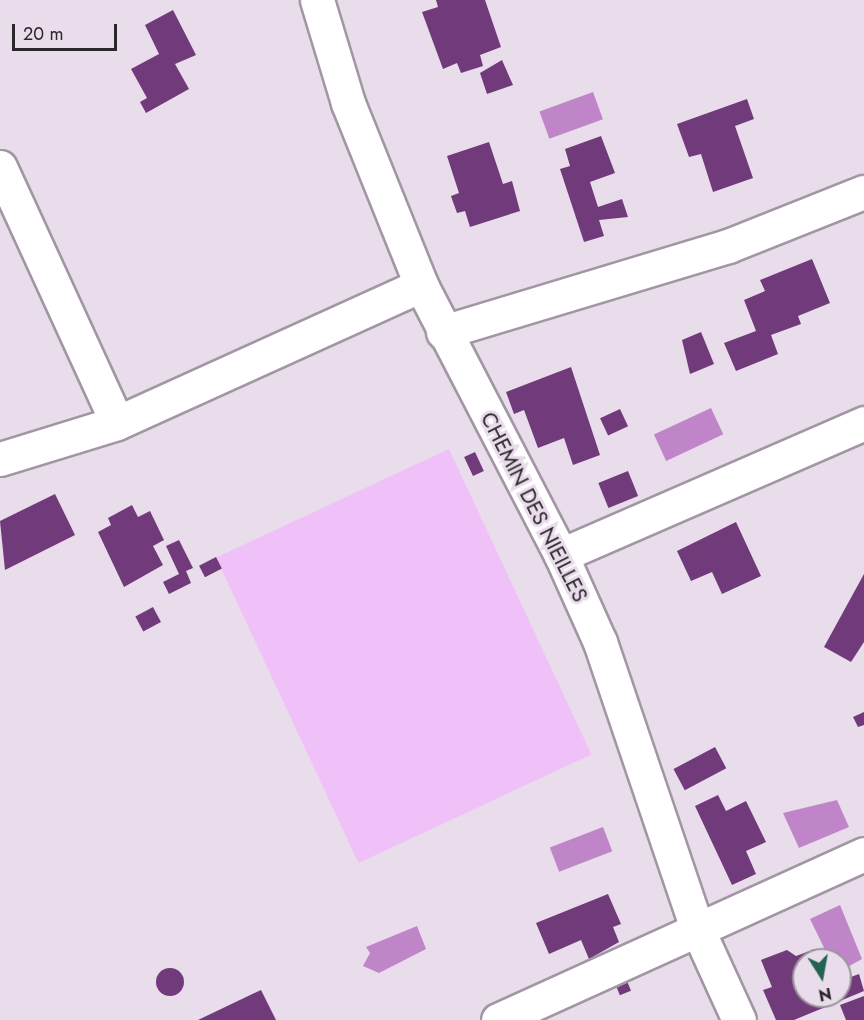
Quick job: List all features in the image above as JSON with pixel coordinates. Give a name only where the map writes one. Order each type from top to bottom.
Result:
[{"type":"street","name":"CHEMIN DES NIEILLES","points":[[317,0],[348,103],[421,285],[443,332],[561,555],[600,642],[697,928],[739,1020]]},
{"type":"street","points":[[0,167],[117,423]]},
{"type":"street","points":[[443,332],[728,246],[864,192]]},
{"type":"street","points":[[0,459],[117,423],[421,285]]},
{"type":"street","points":[[561,555],[864,423]]},
{"type":"street","points":[[498,1020],[864,854]]},
{"type":"shaded area","points":[[593,92],[603,119],[549,139],[539,111]]},
{"type":"shaded area","points":[[711,408],[723,434],[666,461],[654,435]]},
{"type":"shaded area","points":[[449,449],[591,754],[359,863],[216,558]]},
{"type":"shaded area","points":[[837,800],[849,827],[799,848],[783,813]]},
{"type":"shaded area","points":[[603,827],[612,851],[559,872],[550,847]]},
{"type":"shaded area","points":[[840,905],[862,959],[852,964],[852,948],[824,948],[810,919]]},
{"type":"shaded area","points":[[417,926],[426,949],[379,973],[363,966],[370,953],[366,947]]},
{"type":"building","points":[[436,0],[485,0],[501,47],[480,55],[483,66],[461,73],[457,63],[443,69],[422,12],[438,7]]},
{"type":"building","points":[[173,10],[196,55],[175,64],[189,89],[146,113],[140,102],[147,98],[131,69],[159,54],[145,25]]},
{"type":"building","points":[[502,60],[513,85],[487,94],[480,73]]},
{"type":"building","points":[[747,99],[754,119],[735,126],[753,178],[713,192],[701,154],[689,157],[677,124]]},
{"type":"building","points":[[601,136],[615,173],[590,182],[598,207],[622,199],[628,217],[599,220],[604,236],[584,242],[560,169],[570,166],[565,149]]},
{"type":"building","points":[[489,142],[503,184],[512,181],[520,211],[470,227],[465,211],[457,213],[451,196],[459,193],[447,156]]},
{"type":"building","points":[[812,259],[830,303],[798,316],[801,324],[771,335],[778,354],[736,371],[724,343],[756,331],[744,300],[765,291],[760,280]]},
{"type":"building","points":[[701,332],[714,364],[690,374],[682,340]]},
{"type":"building","points":[[571,367],[600,455],[573,465],[564,438],[538,448],[524,410],[514,414],[506,392]]},
{"type":"building","points":[[620,409],[628,426],[608,436],[600,418]]},
{"type":"building","points":[[475,452],[484,471],[473,476],[464,457]]},
{"type":"building","points":[[628,471],[638,496],[608,508],[598,483]]},
{"type":"building","points":[[55,494],[75,535],[5,570],[0,521]]},
{"type":"building","points":[[132,505],[138,517],[150,511],[164,540],[153,546],[163,565],[124,587],[98,532],[111,525],[108,518]]},
{"type":"building","points":[[736,522],[761,576],[722,594],[712,572],[691,581],[677,551]]},
{"type":"building","points":[[179,540],[193,568],[186,571],[191,583],[169,594],[163,582],[179,574],[166,546]]},
{"type":"building","points":[[216,557],[222,569],[205,577],[199,566]]},
{"type":"building","points":[[864,574],[864,642],[851,662],[824,647]]},
{"type":"building","points":[[153,607],[161,622],[143,631],[135,616]]},
{"type":"building","points":[[864,712],[864,725],[858,727],[853,717]]},
{"type":"building","points":[[715,747],[726,768],[685,790],[674,769]]},
{"type":"building","points":[[718,795],[726,811],[746,801],[766,842],[746,851],[756,874],[732,885],[695,806]]},
{"type":"building","points":[[608,894],[621,924],[613,927],[619,942],[589,959],[581,940],[549,954],[536,923]]},
{"type":"building","points":[[787,950],[792,953],[792,1008],[823,1008],[794,1020],[776,1020],[763,990],[772,987],[761,960]]},
{"type":"building","points":[[170,968],[180,972],[184,982],[180,992],[170,996],[160,992],[156,982],[160,972]]},
{"type":"building","points":[[859,974],[864,991],[852,996],[852,977]]},
{"type":"building","points":[[625,976],[631,991],[620,995],[614,980]]},
{"type":"building","points":[[261,990],[276,1020],[198,1020],[244,998]]},
{"type":"building","points":[[864,996],[864,1020],[846,1020],[841,1008],[852,1008],[852,1000]]}]
